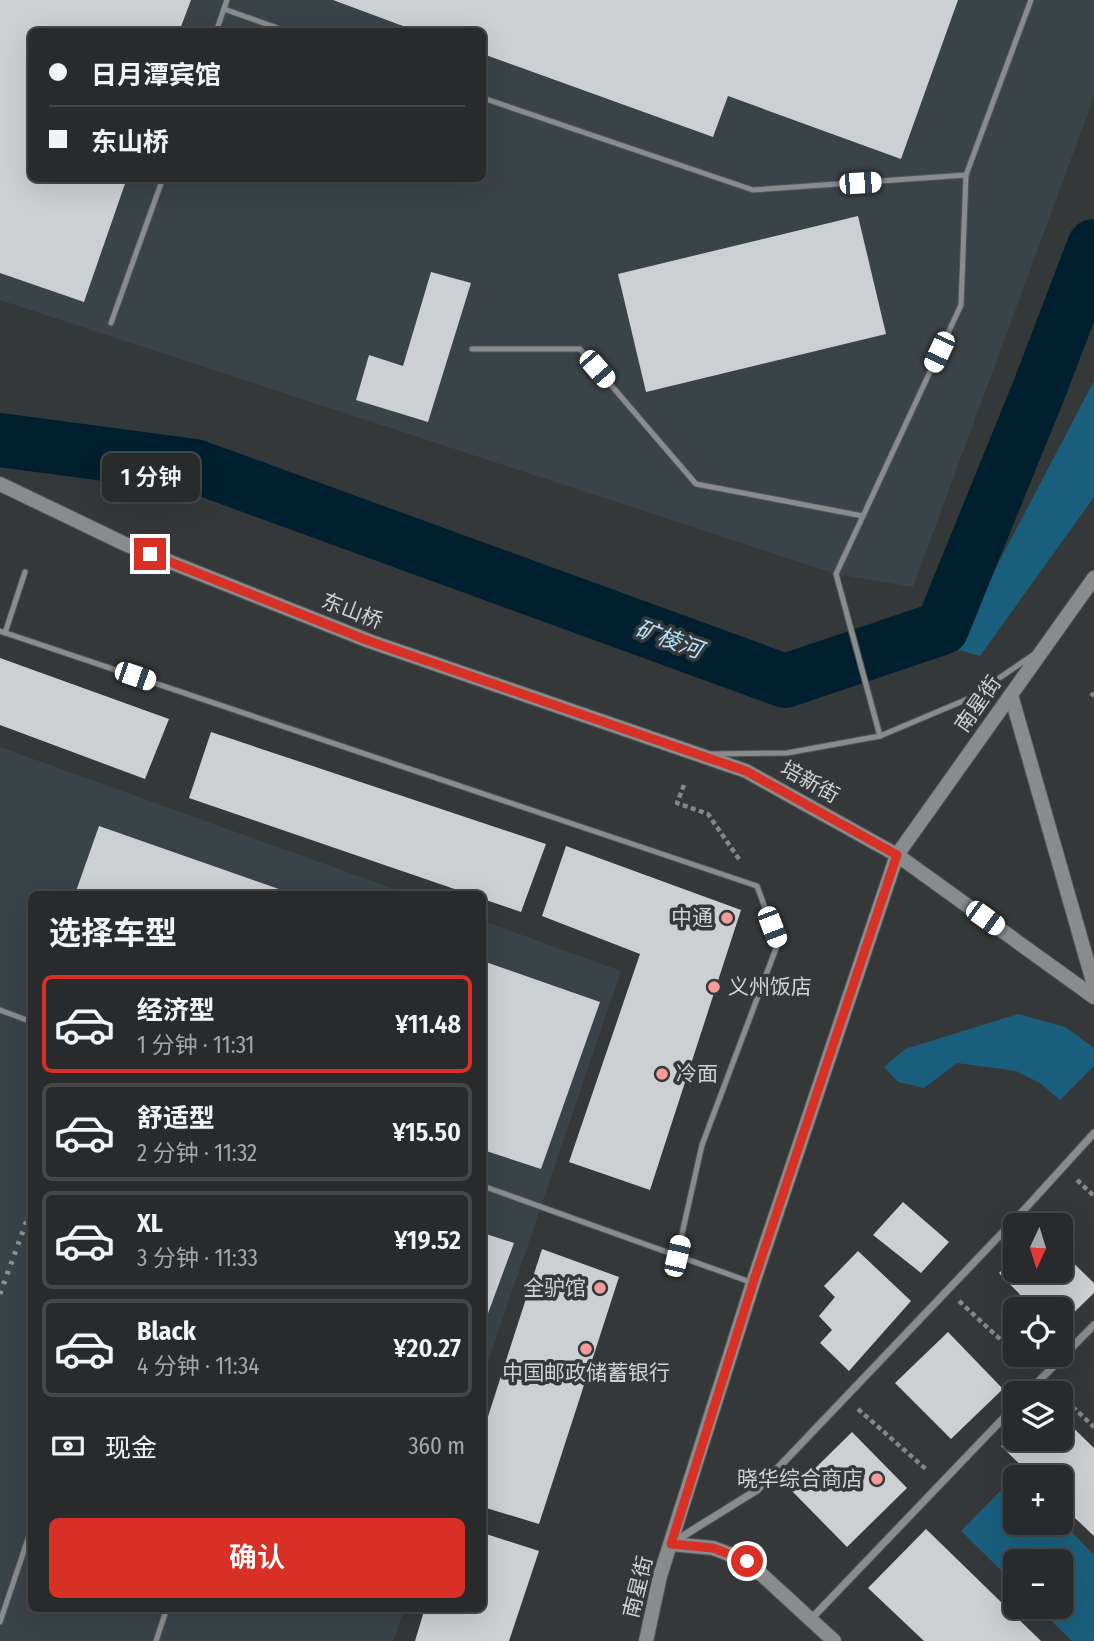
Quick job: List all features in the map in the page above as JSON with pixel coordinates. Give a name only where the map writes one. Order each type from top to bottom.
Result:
[{"type":"street","name":"东山桥","points":[[0,484],[125,544],[369,641],[699,754]]},
{"type":"street","name":"南星街","points":[[646,1641],[660,1576],[753,1283],[897,855],[1094,578]]},
{"type":"street","points":[[1011,695],[1094,985]]},
{"type":"street","name":"培新街","points":[[699,754],[746,771],[897,855],[1094,997]]},
{"type":"street","points":[[671,1544],[757,1490],[1094,1133]]},
{"type":"street","points":[[1039,1381],[1094,1325]]},
{"type":"street","points":[[810,1620],[1003,1418]]},
{"type":"street","points":[[671,1544],[713,1548],[747,1561],[834,1641]]},
{"type":"lane","points":[[217,28],[227,0]]},
{"type":"lane","points":[[880,736],[836,574],[961,305],[966,175],[1031,0]]},
{"type":"lane","points":[[224,9],[278,28]]},
{"type":"lane","points":[[486,99],[753,190],[966,175]]},
{"type":"lane","points":[[111,323],[162,182]]},
{"type":"lane","points":[[472,349],[580,349],[696,484],[863,516]]},
{"type":"lane","points":[[26,572],[2,632],[757,886],[778,943],[702,1145],[677,1256]]},
{"type":"lane","points":[[699,754],[787,753],[880,736],[970,698],[1046,645]]},
{"type":"lane","points":[[0,1010],[28,1020]]},
{"type":"lane","points":[[486,1187],[753,1283]]},
{"type":"lane","points":[[0,1622],[28,1539]]},
{"type":"lane","points":[[156,1641],[166,1612]]},
{"type":"path","points":[[684,785],[677,803],[708,814],[757,886]]},
{"type":"path","points":[[958,1300],[1003,1342]]},
{"type":"path","points":[[854,1406],[941,1483]]},
{"type":"path","points":[[1073,1407],[1094,1427]]},
{"type":"shaded area","points":[[0,0],[1094,0],[1094,97],[913,587],[836,574],[0,300]]},
{"type":"shaded area","points":[[1094,381],[1094,497],[980,656],[952,648],[966,625]]},
{"type":"shaded area","points":[[0,747],[400,891],[28,891],[28,1612],[404,1612],[393,1641],[0,1641]]},
{"type":"shaded area","points":[[486,922],[621,971],[486,1368]]},
{"type":"shaded area","points":[[1018,1014],[1065,1027],[1094,1048],[1094,1066],[1060,1100],[1040,1083],[1016,1071],[957,1063],[924,1088],[898,1082],[884,1067],[905,1049]]},
{"type":"shaded area","points":[[1003,1488],[1003,1535],[1073,1533],[1094,1555],[1094,1641],[1072,1641],[1049,1619],[1073,1619],[1073,1549],[1003,1549],[1003,1572],[961,1531]]},
{"type":"building","points":[[0,0],[191,0],[180,28],[28,28],[28,182],[126,182],[84,302],[0,273]]},
{"type":"building","points":[[333,0],[958,0],[901,159],[728,96],[713,137],[486,55],[486,28],[408,28]]},
{"type":"building","points":[[858,216],[886,334],[646,392],[618,274]]},
{"type":"building","points":[[431,272],[471,283],[428,422],[356,400],[369,355],[403,366]]},
{"type":"building","points":[[0,658],[169,719],[145,779],[0,725]]},
{"type":"building","points":[[211,732],[546,844],[521,912],[486,900],[486,891],[460,891],[189,798]]},
{"type":"building","points":[[99,826],[284,891],[76,891]]},
{"type":"building","points":[[566,846],[741,910],[650,1190],[569,1162],[640,954],[542,916]]},
{"type":"building","points":[[486,962],[600,1002],[541,1169],[486,1151]]},
{"type":"building","points":[[903,1202],[949,1242],[921,1273],[873,1235]]},
{"type":"building","points":[[486,1234],[514,1243],[486,1319]]},
{"type":"building","points":[[542,1249],[619,1277],[539,1524],[486,1508],[486,1423]]},
{"type":"building","points":[[858,1251],[911,1301],[849,1371],[820,1343],[832,1330],[819,1316],[835,1297],[824,1286]]},
{"type":"building","points":[[1073,1263],[1094,1283],[1094,1293],[1073,1313],[1073,1297],[1022,1297],[1009,1283],[1073,1283]]},
{"type":"building","points":[[948,1332],[1003,1389],[951,1439],[895,1383]]},
{"type":"building","points":[[1073,1428],[1094,1448],[1094,1536],[1073,1516],[1073,1465],[1021,1465],[1006,1451],[1073,1451]]},
{"type":"building","points":[[852,1432],[907,1488],[847,1547],[792,1491]]},
{"type":"building","points":[[926,1529],[1003,1604],[1003,1619],[1018,1619],[1041,1641],[924,1641],[868,1588]]},
{"type":"building","points":[[486,1534],[539,1551],[509,1641],[415,1641],[424,1612],[486,1612]]},
{"type":"waterway","name":"矿棱河","points":[[0,440],[195,466],[785,681],[942,628],[1039,390],[1094,246]]},
{"type":"railway","points":[[0,1294],[28,1217]]},
{"type":"place","name":"中通","points":[[727,918]]},
{"type":"place","name":"义州饭店","points":[[714,987]]},
{"type":"place","name":"冷面","points":[[662,1074]]},
{"type":"place","name":"全驴馆","points":[[600,1288]]},
{"type":"place","name":"中国邮政储蓄银行","points":[[586,1349]]},
{"type":"place","name":"晓华综合商店","points":[[877,1479]]},
{"type":"route","points":[[150,554],[369,641],[746,771],[897,855],[753,1283],[671,1544],[713,1548],[747,1561]]}]
